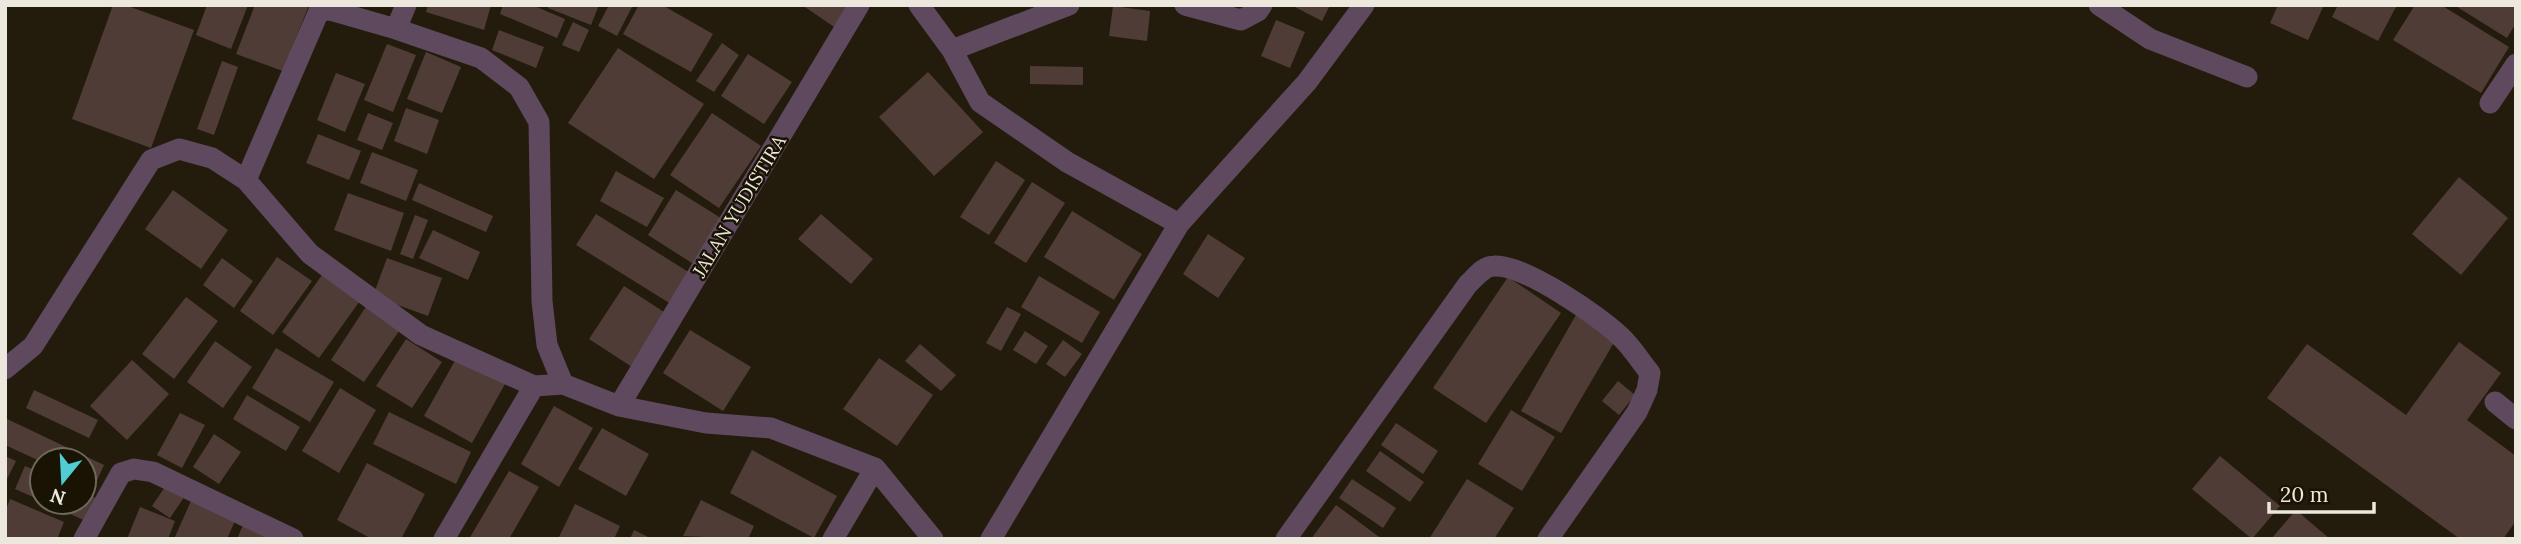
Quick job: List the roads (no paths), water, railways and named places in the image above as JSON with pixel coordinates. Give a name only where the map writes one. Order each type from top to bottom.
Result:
[{"type":"street","points":[[396,29],[406,5]]},
{"type":"street","name":"JALAN YUDISTIRA","points":[[619,406],[859,5]]},
{"type":"street","points":[[919,5],[952,50],[980,102],[1067,162],[1179,224]]},
{"type":"street","points":[[952,50],[1069,5]]},
{"type":"street","points":[[1185,5],[1241,20],[1258,11],[1262,5]]},
{"type":"street","points":[[992,539],[1179,224],[1307,82],[1364,5]]},
{"type":"street","points":[[2099,5],[2150,39],[2247,77]]},
{"type":"street","points":[[246,180],[319,11],[330,10],[396,29],[481,58],[519,87],[539,122],[542,301],[547,345],[563,384]]},
{"type":"street","points":[[2490,103],[2516,64]]},
{"type":"street","points":[[5,369],[33,346],[151,160],[179,149],[212,158],[246,180],[310,254],[421,335],[534,386],[563,384],[619,406],[706,423],[771,428],[875,468],[933,539]]},
{"type":"street","points":[[1286,539],[1468,285],[1485,268],[1494,265],[1532,276],[1569,298],[1623,339],[1650,373],[1647,390],[1637,412],[1548,539]]},
{"type":"street","points":[[444,539],[534,386]]},
{"type":"street","points":[[2495,402],[2516,419]]},
{"type":"street","points":[[833,539],[875,468]]},
{"type":"street","points":[[84,539],[121,474],[134,469],[163,476],[293,539]]}]
